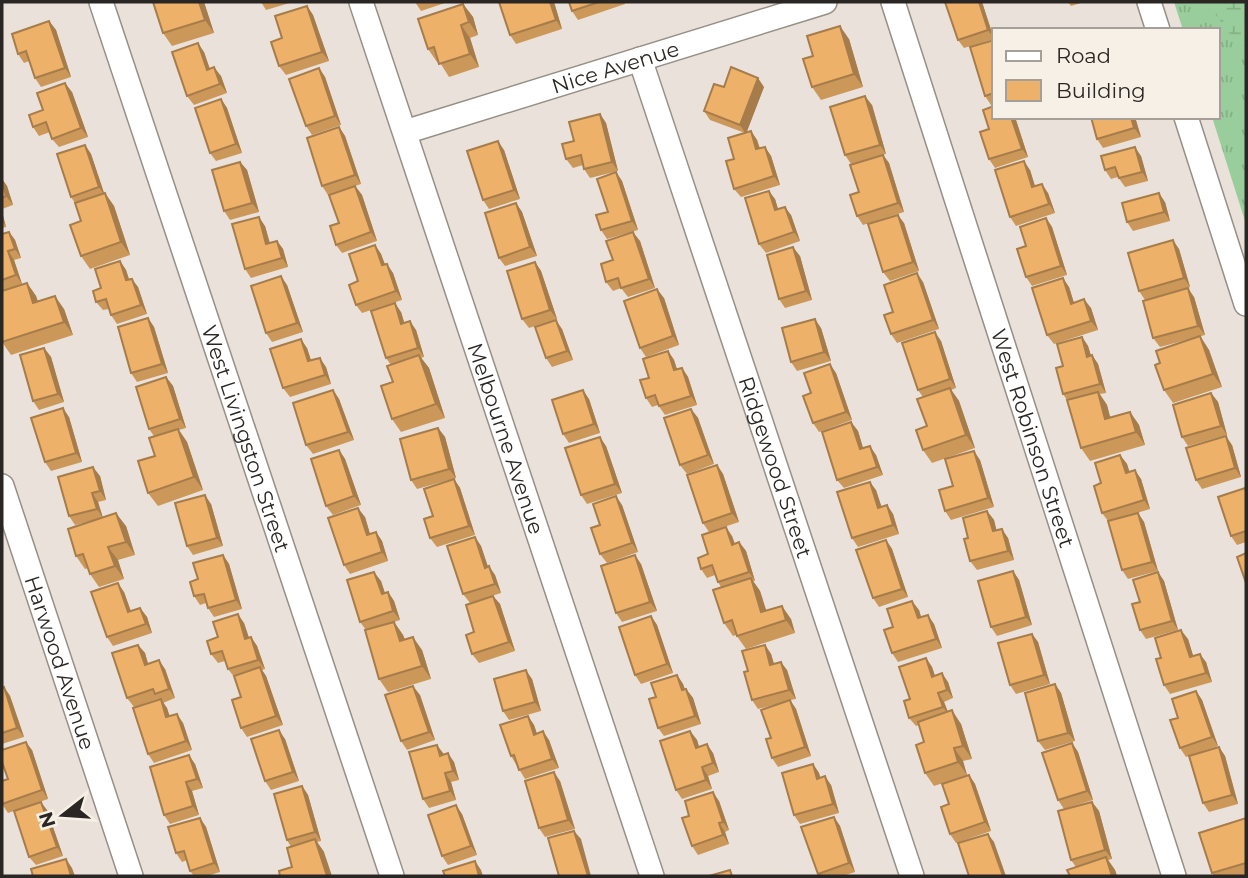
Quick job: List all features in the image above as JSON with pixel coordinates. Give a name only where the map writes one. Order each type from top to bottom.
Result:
[{"type":"street","name":"West Livingston Street","points":[[101,2],[392,876]]},
{"type":"street","name":"Melbourne Avenue","points":[[361,2],[652,876]]},
{"type":"street","name":"Nice Avenue","points":[[405,132],[825,2]]},
{"type":"street","name":"West Robinson Street","points":[[893,2],[1174,876]]},
{"type":"street","points":[[1149,2],[1157,28]]},
{"type":"street","name":"Ridgewood Street","points":[[640,59],[912,876]]},
{"type":"street","points":[[1187,119],[1246,304]]},
{"type":"street","name":"Harwood Avenue","points":[[2,486],[131,876]]},
{"type":"green space","points":[[1174,2],[1246,2],[1246,224],[1213,119],[1220,119],[1220,28],[1182,28]]},
{"type":"green space","points":[[1246,2],[1246,56],[1207,3]]},
{"type":"building","points":[[153,2],[199,2],[205,20],[163,33]]},
{"type":"building","points":[[499,2],[550,2],[556,20],[510,35]]},
{"type":"building","points":[[569,2],[599,2],[572,11]]},
{"type":"building","points":[[945,2],[979,2],[988,30],[958,40]]},
{"type":"building","points":[[463,4],[469,22],[461,25],[470,54],[439,64],[434,47],[428,49],[418,19]]},
{"type":"building","points":[[307,6],[322,52],[279,66],[271,42],[282,38],[275,16]]},
{"type":"building","points":[[49,21],[65,68],[35,78],[26,51],[18,54],[12,34]]},
{"type":"building","points":[[840,26],[854,74],[812,87],[803,59],[813,56],[807,36]]},
{"type":"building","points":[[992,41],[992,94],[985,96],[970,47]]},
{"type":"building","points":[[198,43],[207,70],[214,67],[220,84],[187,96],[172,52]]},
{"type":"building","points":[[731,67],[758,78],[740,125],[704,111],[714,84],[724,87]]},
{"type":"building","points":[[319,68],[335,116],[306,126],[289,79]]},
{"type":"building","points":[[65,83],[81,128],[52,139],[46,122],[33,127],[29,115],[43,110],[37,93]]},
{"type":"building","points":[[865,96],[880,145],[845,155],[830,107]]},
{"type":"building","points":[[221,99],[236,144],[210,153],[195,108]]},
{"type":"building","points":[[992,107],[992,119],[1012,119],[1022,149],[989,159],[980,132],[989,129],[983,110]]},
{"type":"building","points":[[600,114],[612,162],[584,169],[581,155],[566,159],[562,144],[574,141],[569,122]]},
{"type":"building","points":[[1092,119],[1132,119],[1134,128],[1097,139]]},
{"type":"building","points":[[339,127],[355,175],[322,186],[307,138]]},
{"type":"building","points":[[751,131],[756,149],[765,147],[774,176],[734,189],[726,161],[734,159],[728,138]]},
{"type":"building","points":[[498,141],[514,190],[483,200],[467,151]]},
{"type":"building","points":[[85,145],[99,187],[71,197],[57,154]]},
{"type":"building","points":[[1135,147],[1142,172],[1119,178],[1115,167],[1105,170],[1101,156]]},
{"type":"building","points":[[883,155],[898,203],[857,216],[850,195],[859,192],[850,165]]},
{"type":"building","points":[[1024,161],[1032,187],[1042,184],[1049,204],[1010,217],[995,170]]},
{"type":"building","points":[[240,162],[252,203],[224,211],[212,170]]},
{"type":"building","points":[[616,172],[632,221],[601,230],[596,215],[608,212],[597,179]]},
{"type":"building","points":[[2,181],[6,196],[2,198]]},
{"type":"building","points":[[355,186],[371,232],[336,245],[330,226],[339,223],[329,195]]},
{"type":"building","points":[[769,191],[775,210],[785,207],[794,232],[759,244],[745,198]]},
{"type":"building","points":[[105,193],[121,242],[81,256],[70,225],[81,221],[75,203]]},
{"type":"building","points":[[1159,193],[1164,212],[1127,222],[1122,203]]},
{"type":"building","points":[[516,203],[530,247],[499,258],[485,213]]},
{"type":"building","points":[[898,215],[913,262],[883,272],[868,224]]},
{"type":"building","points":[[259,217],[266,244],[277,241],[282,258],[245,269],[232,224]]},
{"type":"building","points":[[1046,218],[1061,266],[1026,277],[1017,249],[1026,246],[1020,227]]},
{"type":"building","points":[[9,232],[15,249],[8,251],[16,275],[2,280],[2,234]]},
{"type":"building","points":[[633,232],[649,279],[621,288],[618,278],[606,282],[601,264],[613,260],[606,241]]},
{"type":"building","points":[[1173,240],[1184,278],[1139,291],[1128,253]]},
{"type":"building","points":[[375,245],[382,265],[387,264],[396,291],[356,305],[349,285],[358,281],[349,254]]},
{"type":"building","points":[[793,247],[806,291],[779,299],[767,255]]},
{"type":"building","points":[[120,261],[126,280],[132,279],[141,305],[111,315],[106,299],[96,302],[93,291],[101,288],[95,269]]},
{"type":"building","points":[[535,262],[550,310],[522,319],[507,271]]},
{"type":"building","points":[[917,273],[933,320],[891,334],[884,315],[893,312],[884,285]]},
{"type":"building","points":[[281,276],[297,323],[266,333],[251,286]]},
{"type":"building","points":[[1063,278],[1071,304],[1084,299],[1091,321],[1047,335],[1032,288]]},
{"type":"building","points":[[27,283],[33,303],[55,296],[64,322],[2,342],[2,291]]},
{"type":"building","points":[[1188,288],[1198,326],[1153,338],[1143,301]]},
{"type":"building","points":[[657,289],[673,336],[640,348],[624,301]]},
{"type":"building","points":[[395,303],[401,324],[410,321],[418,348],[386,358],[371,311]]},
{"type":"building","points":[[148,318],[162,364],[131,373],[118,327]]},
{"type":"building","points":[[815,319],[824,352],[791,362],[782,328]]},
{"type":"building","points":[[556,320],[567,351],[546,358],[535,327]]},
{"type":"building","points":[[935,332],[950,379],[918,390],[902,343]]},
{"type":"building","points":[[1200,336],[1213,374],[1164,390],[1155,365],[1160,363],[1156,351]]},
{"type":"building","points":[[1082,337],[1087,357],[1092,355],[1100,384],[1063,394],[1056,368],[1063,366],[1057,344]]},
{"type":"building","points":[[301,339],[308,361],[320,358],[325,375],[283,388],[270,349]]},
{"type":"building","points":[[44,348],[58,394],[33,401],[20,355]]},
{"type":"building","points":[[668,351],[674,370],[682,368],[691,396],[659,406],[655,395],[646,398],[640,380],[649,378],[643,359]]},
{"type":"building","points":[[419,355],[436,404],[392,419],[381,386],[393,382],[387,366]]},
{"type":"building","points":[[830,364],[846,412],[813,423],[803,396],[811,393],[804,373]]},
{"type":"building","points":[[166,377],[180,419],[149,429],[136,387]]},
{"type":"building","points":[[950,388],[966,435],[923,450],[916,430],[927,426],[917,399]]},
{"type":"building","points":[[333,390],[348,432],[306,445],[293,403]]},
{"type":"building","points":[[583,390],[594,424],[563,434],[552,400]]},
{"type":"building","points":[[1098,392],[1105,419],[1130,412],[1136,432],[1081,448],[1067,400]]},
{"type":"building","points":[[1211,393],[1221,426],[1182,437],[1173,405]]},
{"type":"building","points":[[63,408],[76,453],[45,462],[31,418]]},
{"type":"building","points":[[691,409],[708,455],[680,465],[664,418]]},
{"type":"building","points":[[851,422],[860,449],[870,446],[877,467],[837,480],[822,432]]},
{"type":"building","points":[[438,428],[449,469],[411,480],[400,439]]},
{"type":"building","points":[[178,429],[194,477],[148,493],[138,461],[155,456],[149,438]]},
{"type":"building","points":[[1226,436],[1235,468],[1196,480],[1186,448]]},
{"type":"building","points":[[600,437],[615,484],[581,495],[565,448]]},
{"type":"building","points":[[339,450],[354,496],[326,506],[311,459]]},
{"type":"building","points":[[974,451],[988,498],[945,511],[939,490],[953,486],[945,459]]},
{"type":"building","points":[[1120,455],[1126,473],[1135,470],[1144,500],[1102,513],[1094,486],[1101,483],[1095,463]]},
{"type":"building","points":[[717,465],[732,513],[703,523],[687,475]]},
{"type":"building","points":[[93,467],[100,491],[92,493],[97,509],[69,516],[58,477]]},
{"type":"building","points":[[454,479],[469,526],[430,538],[424,519],[433,516],[424,489]]},
{"type":"building","points":[[870,482],[878,508],[887,505],[893,525],[852,538],[837,492]]},
{"type":"building","points":[[1245,488],[1246,531],[1231,536],[1218,497]]},
{"type":"building","points":[[205,495],[217,538],[187,546],[175,503]]},
{"type":"building","points":[[616,496],[632,543],[600,554],[591,528],[600,525],[593,504]]},
{"type":"building","points":[[358,508],[367,535],[376,532],[382,552],[344,565],[328,518]]},
{"type":"building","points":[[987,511],[993,531],[1002,529],[1008,551],[970,561],[964,539],[968,538],[963,518]]},
{"type":"building","points":[[116,513],[126,542],[108,547],[115,566],[90,574],[83,554],[76,556],[68,529]]},
{"type":"building","points":[[1138,513],[1152,562],[1122,570],[1108,521]]},
{"type":"building","points":[[726,527],[732,545],[739,542],[749,572],[718,582],[712,565],[701,569],[698,558],[708,554],[702,535]]},
{"type":"building","points":[[475,537],[485,568],[489,566],[495,584],[463,594],[447,546]]},
{"type":"building","points":[[886,540],[902,589],[873,598],[856,550]]},
{"type":"building","points":[[1246,553],[1246,583],[1237,557]]},
{"type":"building","points":[[223,555],[236,600],[208,608],[204,594],[194,596],[190,582],[198,579],[193,563]]},
{"type":"building","points":[[635,555],[650,602],[616,613],[601,566]]},
{"type":"building","points":[[1013,571],[1026,617],[991,627],[978,581]]},
{"type":"building","points":[[374,572],[382,594],[388,592],[393,611],[360,622],[347,580]]},
{"type":"building","points":[[1158,572],[1172,621],[1140,630],[1132,604],[1140,602],[1133,580]]},
{"type":"building","points":[[751,578],[761,612],[782,606],[786,620],[737,636],[732,620],[724,623],[713,590]]},
{"type":"building","points":[[118,583],[128,612],[140,608],[146,624],[107,637],[91,592]]},
{"type":"building","points":[[493,596],[509,642],[472,654],[466,635],[474,632],[466,605]]},
{"type":"building","points":[[912,601],[918,618],[928,615],[936,639],[892,653],[884,630],[893,627],[887,609]]},
{"type":"building","points":[[238,614],[245,639],[251,637],[258,660],[228,669],[222,651],[211,654],[207,641],[218,637],[213,622]]},
{"type":"building","points":[[651,616],[667,664],[635,675],[619,627]]},
{"type":"building","points":[[394,622],[400,641],[413,637],[422,666],[379,679],[365,630]]},
{"type":"building","points":[[1181,630],[1190,657],[1200,654],[1206,673],[1164,685],[1156,659],[1161,658],[1155,638]]},
{"type":"building","points":[[1032,634],[1044,675],[1010,685],[998,643]]},
{"type":"building","points":[[138,645],[145,665],[159,660],[169,689],[155,694],[153,689],[127,698],[112,653]]},
{"type":"building","points":[[765,645],[770,665],[781,662],[789,690],[752,700],[744,672],[748,671],[742,651]]},
{"type":"building","points":[[926,658],[932,677],[942,673],[947,690],[938,693],[943,707],[909,718],[904,701],[910,699],[899,667]]},
{"type":"building","points":[[260,667],[276,716],[241,728],[232,700],[241,697],[234,676]]},
{"type":"building","points":[[526,670],[535,702],[503,711],[494,679]]},
{"type":"building","points":[[677,675],[682,690],[686,689],[695,716],[658,728],[649,699],[656,697],[651,683]]},
{"type":"building","points":[[1055,684],[1068,733],[1038,741],[1025,693]]},
{"type":"building","points":[[413,686],[429,732],[401,741],[385,695]]},
{"type":"building","points":[[4,687],[17,728],[2,733],[2,688]]},
{"type":"building","points":[[1196,691],[1212,737],[1180,748],[1170,720],[1178,718],[1172,699]]},
{"type":"building","points":[[161,699],[166,717],[177,714],[186,741],[148,754],[133,708]]},
{"type":"building","points":[[790,700],[805,747],[772,758],[766,739],[771,738],[761,710]]},
{"type":"building","points":[[952,710],[963,746],[954,748],[958,762],[925,773],[916,745],[924,742],[918,722]]},
{"type":"building","points":[[528,716],[534,735],[543,731],[552,759],[519,770],[500,725]]},
{"type":"building","points":[[279,730],[293,772],[265,781],[251,739]]},
{"type":"building","points":[[690,731],[696,748],[707,744],[713,763],[702,767],[706,780],[676,790],[660,741]]},
{"type":"building","points":[[26,742],[42,790],[2,804],[2,781],[8,779],[2,762],[2,750]]},
{"type":"building","points":[[1072,743],[1087,791],[1058,800],[1042,753]]},
{"type":"building","points":[[437,745],[440,756],[448,753],[453,771],[445,773],[450,791],[423,799],[409,752]]},
{"type":"building","points":[[1219,747],[1232,795],[1203,803],[1189,756]]},
{"type":"building","points":[[189,755],[197,779],[186,782],[193,806],[164,815],[150,767]]},
{"type":"building","points":[[813,764],[817,779],[825,776],[833,804],[794,815],[782,773]]},
{"type":"building","points":[[554,772],[568,820],[539,828],[525,781]]},
{"type":"building","points":[[969,775],[985,822],[950,834],[941,807],[949,804],[942,784]]},
{"type":"building","points":[[302,786],[315,832],[287,840],[274,794]]},
{"type":"building","points":[[713,792],[723,822],[719,823],[723,835],[692,846],[682,818],[689,816],[685,801]]},
{"type":"building","points":[[41,802],[57,847],[29,857],[14,811]]},
{"type":"building","points":[[1092,802],[1105,850],[1071,860],[1058,811]]},
{"type":"building","points":[[456,805],[471,846],[442,856],[428,815]]},
{"type":"building","points":[[834,817],[849,863],[818,874],[801,827]]},
{"type":"building","points":[[200,818],[214,863],[190,871],[184,851],[176,853],[168,827]]},
{"type":"building","points":[[1246,818],[1246,863],[1212,873],[1199,833]]},
{"type":"building","points":[[574,831],[588,876],[559,876],[548,838]]},
{"type":"building","points":[[988,834],[1003,876],[969,876],[958,843]]},
{"type":"building","points":[[315,839],[327,876],[280,876],[279,871],[292,867],[287,848]]},
{"type":"building","points":[[1106,857],[1112,876],[1070,876],[1067,870]]},
{"type":"building","points":[[66,859],[71,876],[33,876],[31,869]]},
{"type":"building","points":[[475,861],[479,876],[445,876],[443,871]]},
{"type":"building","points":[[730,870],[732,876],[709,876]]}]
